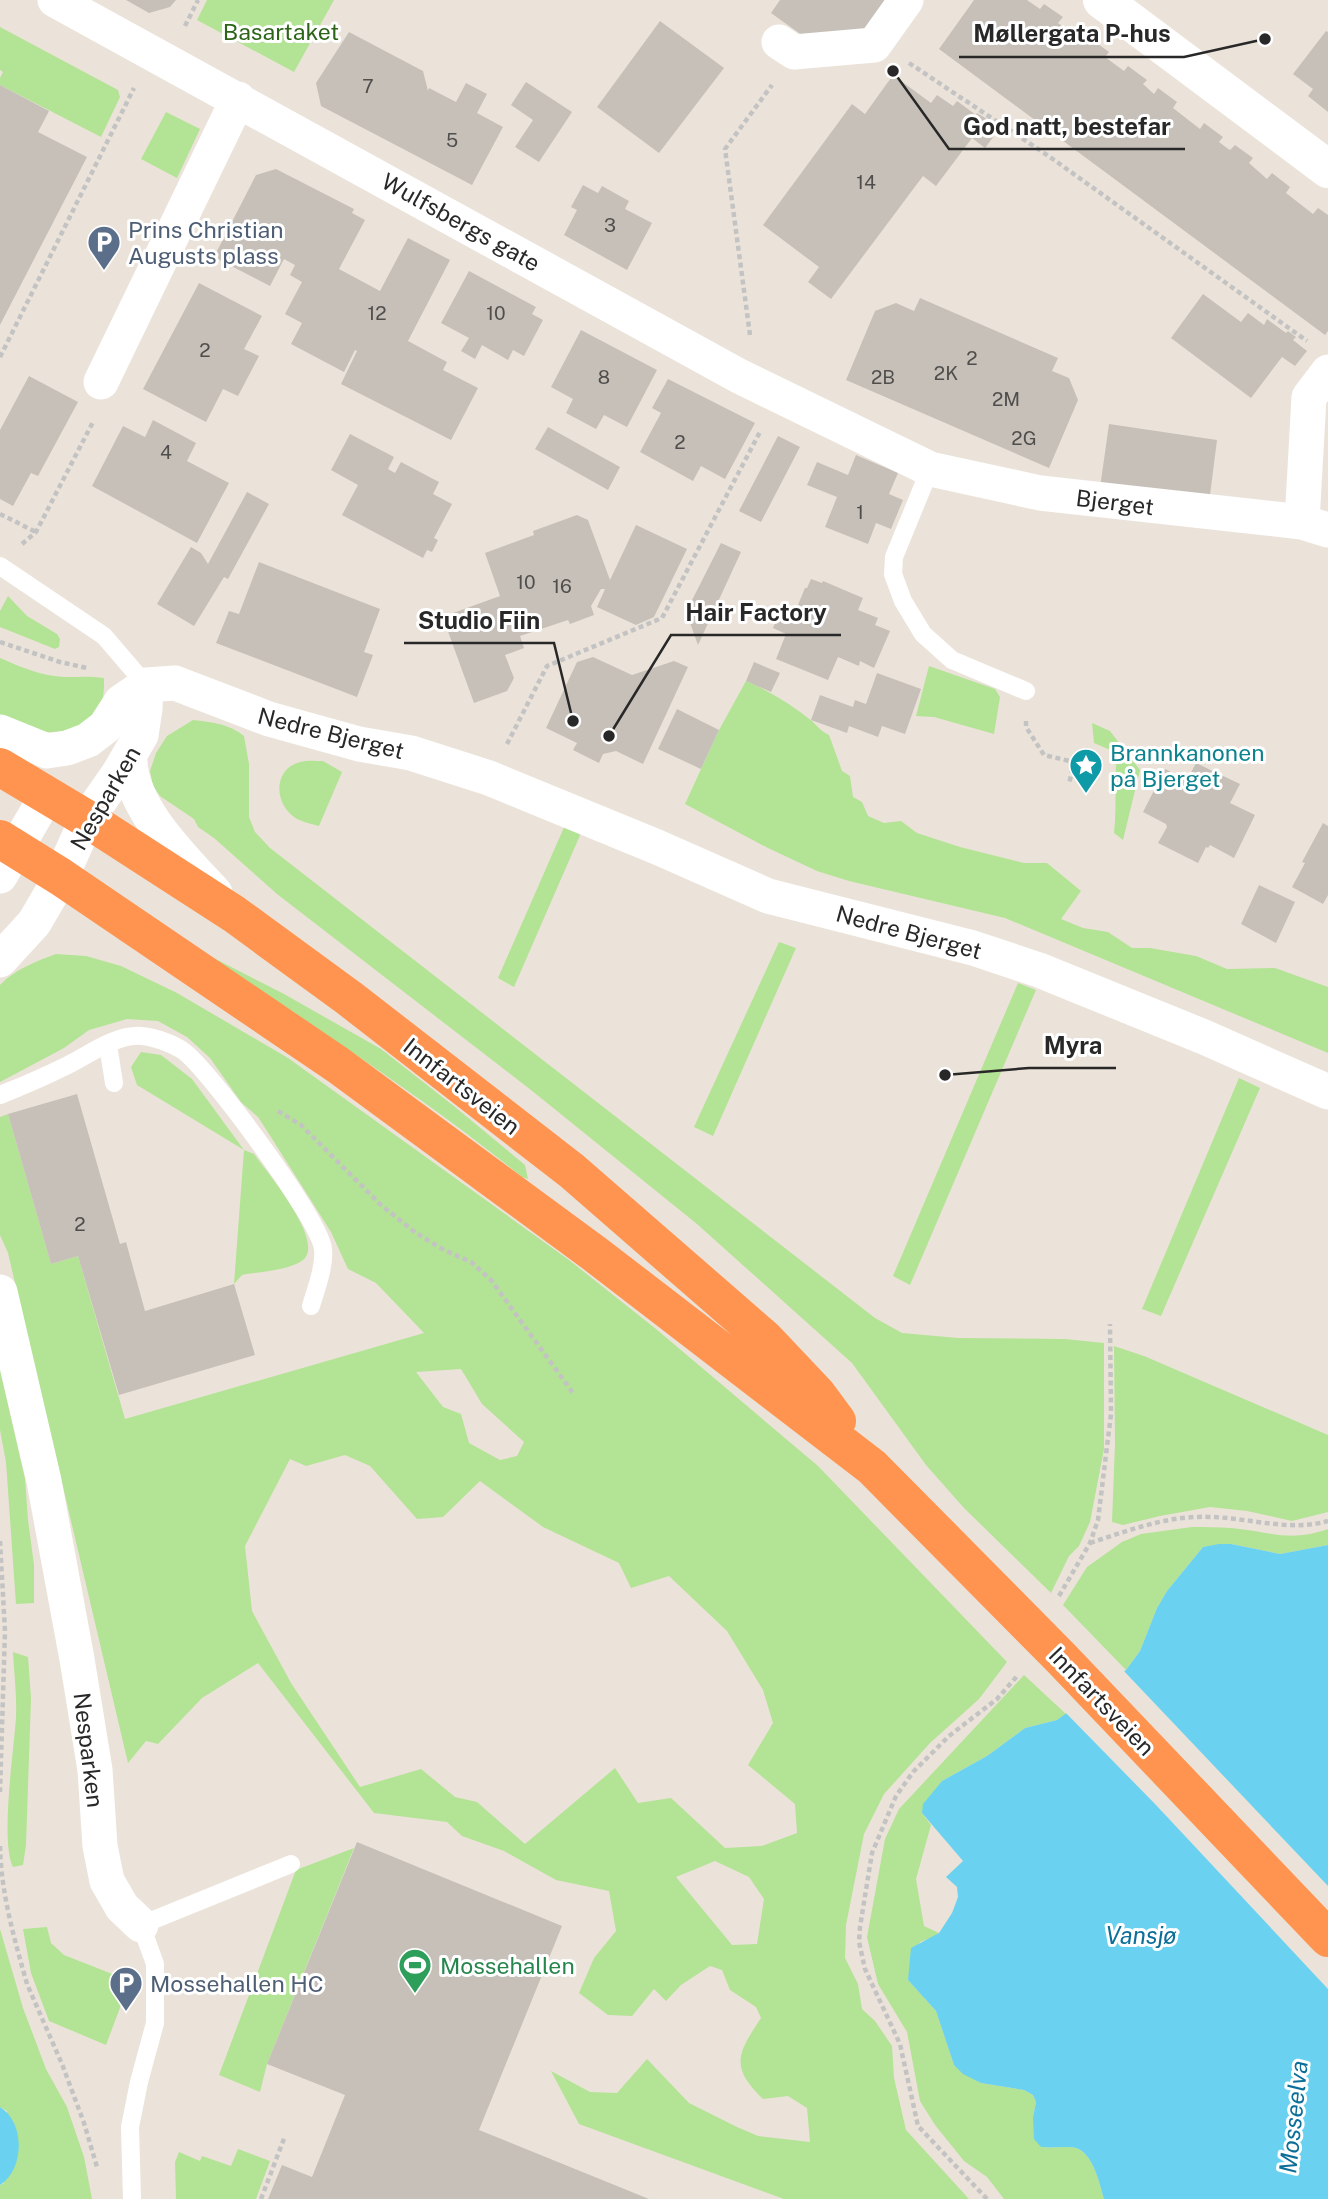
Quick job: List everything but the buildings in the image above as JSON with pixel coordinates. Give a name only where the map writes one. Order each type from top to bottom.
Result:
[{"type":"highway","name":"Innfartsveien","points":[[0,767],[87,819],[234,914],[349,998],[572,1171],[765,1339],[817,1394],[872,1467]]},
{"type":"highway","name":"Innfartsveien","points":[[5,854],[37,864],[61,877],[338,1065],[595,1254],[872,1467],[949,1543],[1328,1938]]},
{"type":"street","name":"Wulfsbergs gate","points":[[55,0],[727,369],[869,440]]},
{"type":"street","points":[[779,42],[794,52],[874,45],[906,0]]},
{"type":"street","points":[[1102,0],[1328,169]]},
{"type":"street","points":[[101,382],[238,99]]},
{"type":"street","name":"Bjerget","points":[[869,440],[930,469],[1040,493],[1315,526],[1309,397],[1328,372]]},
{"type":"street","points":[[0,732],[47,751],[67,748],[88,740],[105,727],[121,702],[161,684]]},
{"type":"street","name":"Nedre Bjerget","points":[[161,684],[269,719],[359,744],[411,752],[489,778],[768,896],[972,948],[1039,970],[1204,1037],[1328,1092]]},
{"type":"street","name":"Nesparken","points":[[0,960],[34,923],[61,877],[87,819],[141,735],[145,709],[161,684]]},
{"type":"street","points":[[130,755],[129,765],[136,794],[146,812],[234,914]]},
{"type":"street","points":[[5,854],[47,795]]},
{"type":"street","name":"Nesparken","points":[[0,1292],[44,1481],[54,1536],[95,1770],[100,1846],[107,1881],[122,1907],[141,1925]]},
{"type":"lane","points":[[930,469],[894,557],[893,574],[903,601],[923,634],[952,660],[1026,691]]},
{"type":"lane","points":[[0,566],[104,636],[161,684]]},
{"type":"lane","points":[[0,1095],[123,1038],[141,1036],[183,1051],[206,1073],[257,1141],[320,1236],[324,1250],[311,1306]]},
{"type":"lane","points":[[108,1045],[114,1083]]},
{"type":"lane","points":[[141,1925],[291,1864]]},
{"type":"lane","name":"Nesparken","points":[[132,2199],[130,2127],[155,2023],[155,1964],[141,1925]]},
{"type":"path","points":[[874,45],[902,58],[1050,157],[1308,342]]},
{"type":"path","points":[[751,340],[725,149],[776,79]]},
{"type":"path","points":[[0,357],[134,88]]},
{"type":"path","points":[[16,549],[36,532],[98,411],[101,382]]},
{"type":"path","points":[[489,778],[547,666],[662,618],[778,394]]},
{"type":"path","points":[[0,514],[36,532]]},
{"type":"path","points":[[1044,755],[1074,762],[1069,784]]},
{"type":"path","points":[[269,1106],[301,1125],[381,1205],[416,1233],[471,1262],[491,1280],[573,1393]]},
{"type":"path","points":[[1058,1597],[1090,1542],[1098,1520],[1111,1414],[1110,1324]]},
{"type":"path","points":[[1090,1542],[1166,1519],[1210,1517],[1296,1526],[1328,1521]]},
{"type":"path","points":[[0,1541],[5,1632],[0,1792]]},
{"type":"path","points":[[987,2199],[918,2126],[900,2044],[865,1969],[859,1942],[860,1927],[872,1853],[896,1796],[913,1772],[948,1736],[997,1699],[1025,1664]]},
{"type":"path","points":[[0,1846],[3,1887],[21,1962],[84,2123],[99,2174]]},
{"type":"path","points":[[261,2199],[285,2136]]},
{"type":"green space","name":"Basartaket","points":[[207,0],[334,0],[294,72],[197,20]]},
{"type":"green space","points":[[0,27],[118,90],[120,97],[101,137],[0,85],[3,72],[0,70]]},
{"type":"green space","points":[[166,112],[200,129],[177,178],[141,159]]},
{"type":"green space","points":[[8,596],[27,616],[57,634],[60,639],[59,647],[55,649],[0,627],[0,611]]},
{"type":"green space","points":[[0,658],[48,675],[104,678],[99,711],[90,721],[71,729],[38,732],[17,727],[0,717]]},
{"type":"green space","points":[[929,666],[995,689],[1000,697],[994,734],[934,717],[916,716]]},
{"type":"green space","points":[[746,681],[789,704],[829,735],[842,771],[850,776],[853,797],[862,802],[868,816],[884,823],[901,821],[917,833],[960,847],[1024,863],[1047,863],[1081,891],[1061,919],[1083,928],[1108,932],[1132,948],[1150,948],[1196,956],[1227,969],[1275,968],[1328,987],[1328,1053],[1005,918],[817,871],[685,804],[719,730]]},
{"type":"green space","points":[[193,720],[226,726],[244,736],[249,764],[249,817],[255,832],[270,848],[875,1318],[902,1333],[958,1338],[1065,1339],[1104,1343],[1104,1449],[1090,1522],[1051,1593],[964,1508],[926,1465],[852,1363],[697,1224],[531,1090],[277,894],[198,827],[194,819],[160,796],[153,786],[150,771],[156,753],[167,736]]},
{"type":"green space","points":[[1092,723],[1110,731],[1140,770],[1123,840],[1114,833],[1117,753],[1094,743]]},
{"type":"green space","points":[[303,761],[323,761],[342,772],[319,826],[299,820],[289,813],[280,797],[279,788],[284,772],[291,766]]},
{"type":"green space","points":[[565,825],[581,833],[514,987],[498,978]]},
{"type":"green space","points":[[779,942],[796,948],[713,1136],[694,1127]]},
{"type":"green space","points":[[204,953],[284,994],[381,1049],[525,1165],[528,1179],[405,1089]]},
{"type":"green space","points":[[56,954],[86,956],[121,966],[177,993],[288,1058],[569,1260],[656,1329],[818,1466],[1007,1662],[979,1699],[930,1743],[884,1794],[864,1834],[846,1925],[845,1958],[858,1984],[862,2009],[875,2021],[892,2046],[894,2078],[906,2130],[969,2199],[784,2199],[579,2124],[551,2071],[590,2092],[617,2093],[647,2059],[689,2103],[758,2136],[810,2142],[807,2108],[788,2096],[763,2099],[745,2077],[741,2068],[743,2050],[761,2018],[756,2007],[730,1990],[722,1970],[710,1966],[681,1985],[666,2001],[654,1989],[632,2016],[608,2015],[579,1993],[594,1958],[616,1931],[609,1891],[556,1880],[504,1851],[462,1836],[447,1822],[374,1813],[258,1663],[202,1698],[158,1744],[146,1741],[128,1763],[8,1253],[0,1235],[0,1117],[8,1114],[51,1264],[78,1256],[125,1419],[424,1333],[376,1283],[348,1269],[331,1232],[258,1117],[241,1102],[210,1058],[187,1037],[158,1021],[127,1019],[89,1030],[64,1048],[0,1082],[0,985],[19,970]],"holes":[[[461,1369],[482,1404],[524,1442],[517,1456],[500,1460],[469,1443],[461,1414],[443,1407],[416,1372]],[[345,1455],[370,1466],[417,1519],[443,1517],[480,1481],[543,1527],[619,1563],[631,1588],[669,1576],[727,1631],[763,1690],[773,1723],[748,1765],[795,1804],[797,1833],[762,1846],[725,1848],[671,1798],[638,1803],[615,1768],[525,1844],[477,1802],[455,1797],[421,1769],[360,1787],[291,1683],[252,1611],[245,1546],[290,1459],[306,1466]],[[715,1861],[749,1877],[764,1899],[757,1944],[732,1945],[676,1877]]]},
{"type":"green space","points":[[1018,983],[1036,990],[910,1285],[893,1276]]},
{"type":"green space","points":[[141,1052],[161,1055],[192,1079],[244,1150],[137,1085],[131,1067]]},
{"type":"green space","points":[[1239,1078],[1260,1088],[1161,1316],[1142,1309]]},
{"type":"green space","points":[[244,1150],[254,1154],[291,1205],[306,1235],[308,1248],[305,1258],[300,1262],[285,1268],[242,1275],[234,1284]]},
{"type":"green space","points":[[1114,1346],[1144,1356],[1328,1435],[1328,1512],[1292,1521],[1247,1511],[1210,1507],[1123,1525],[1112,1522],[1115,1444]]},
{"type":"green space","points":[[0,1370],[25,1479],[34,1565],[34,1603],[16,1604],[6,1462],[0,1430]]},
{"type":"green space","points":[[1192,1527],[1230,1528],[1290,1536],[1328,1529],[1328,1545],[1280,1554],[1231,1544],[1203,1547],[1167,1591],[1157,1608],[1140,1651],[1126,1670],[1063,1605],[1087,1567],[1122,1542],[1141,1534]]},
{"type":"green space","points":[[13,1652],[28,1657],[31,1698],[26,1845],[23,1865],[13,1867],[9,1854],[8,1817],[16,1717]]},
{"type":"green space","points":[[1024,1675],[1066,1714],[1057,1720],[1025,1728],[987,1756],[942,1781],[922,1813],[931,1825],[916,1879],[924,1926],[939,1933],[920,1942],[908,1980],[936,2011],[954,2065],[981,2083],[1024,2090],[1033,2095],[1036,2102],[1033,2117],[1041,2147],[1069,2147],[1083,2152],[1093,2166],[1104,2199],[1004,2199],[987,2177],[964,2161],[920,2101],[907,2032],[878,1984],[867,1937],[885,1839],[899,1809]]},
{"type":"green space","points":[[354,1848],[267,2064],[260,2092],[219,2075],[296,1870]]},
{"type":"green space","points":[[47,1927],[51,1943],[64,1955],[130,1981],[106,2045],[49,2021],[31,1973],[23,1929]]},
{"type":"green space","points":[[0,1929],[23,2008],[46,2069],[67,2107],[84,2157],[92,2199],[0,2199],[0,2185],[4,2183],[7,2111],[0,2107]]},
{"type":"green space","points":[[238,2149],[270,2161],[256,2199],[176,2199],[175,2162],[179,2152],[200,2161],[202,2156],[231,2166]]},
{"type":"water","name":"Vansjø","points":[[1219,1544],[1280,1554],[1328,1545],[1328,2199],[1104,2199],[1093,2166],[1083,2152],[1069,2147],[1041,2147],[1034,2139],[1033,2117],[1036,2102],[1033,2095],[1024,2090],[981,2083],[963,2074],[954,2065],[936,2011],[908,1980],[911,1948],[939,1933],[952,1913],[958,1897],[957,1887],[946,1877],[963,1861],[922,1813],[923,1804],[942,1781],[987,1756],[1025,1728],[1057,1720],[1126,1670],[1140,1651],[1157,1608],[1167,1591],[1203,1547]]},
{"type":"water","points":[[0,2107],[14,2123],[19,2146],[14,2168],[0,2185]]},
{"type":"pier","points":[[1122,1669],[1328,1886],[1328,1989],[1064,1711]]},
{"type":"place","name":"Møllergata P-hus","points":[[1265,39]]},
{"type":"place","name":"God natt, bestefar","points":[[893,71]]},
{"type":"place","name":"Prins Christian Augusts plass","points":[[104,272]]},
{"type":"place","name":"Studio Fiin","points":[[573,721]]},
{"type":"place","name":"Hair Factory","points":[[609,736]]},
{"type":"place","name":"Brannkanonen på Bjerget","points":[[1086,795]]},
{"type":"place","name":"Myra","points":[[945,1075]]},
{"type":"place","name":"Mossehallen","points":[[415,1995]]},
{"type":"place","name":"Mossehallen HC","points":[[126,2013]]},
{"type":"water label","name":"Mosseelva","points":[[1293,2117]]}]
